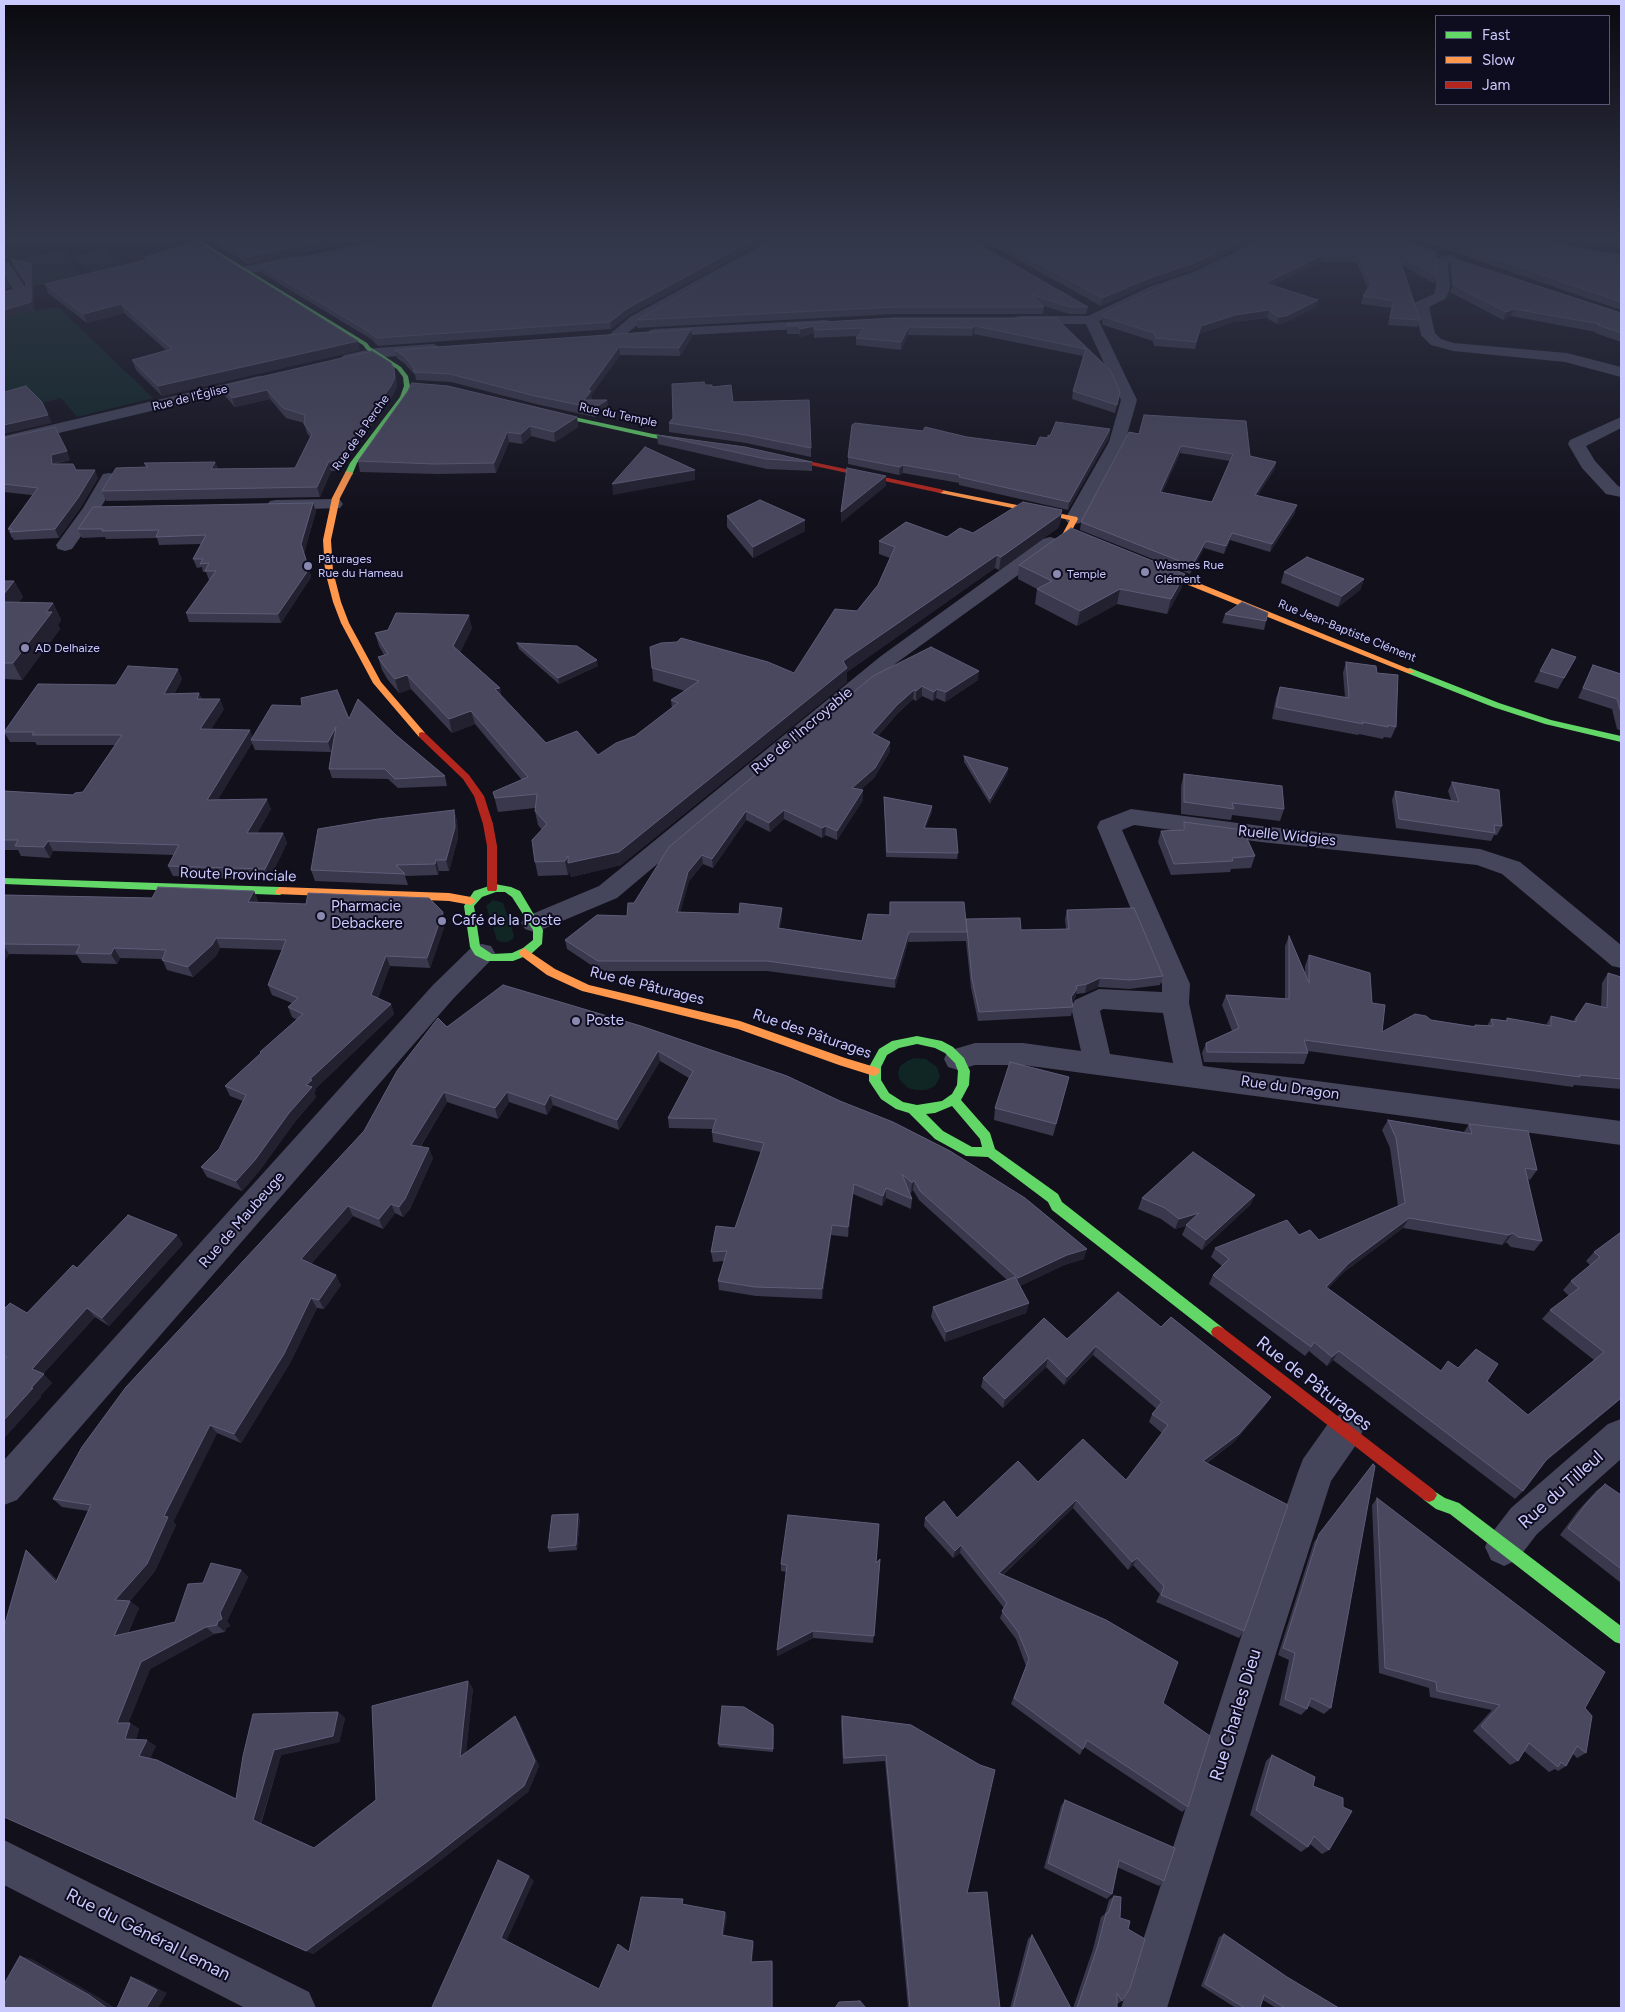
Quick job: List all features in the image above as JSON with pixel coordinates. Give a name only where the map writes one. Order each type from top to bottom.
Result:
[{"type":"street","name":"Rue de la Perche","points":[[343,331],[401,370],[406,377],[407,386],[399,402],[354,463],[334,504],[327,548],[329,571],[337,602],[376,683],[416,729],[466,777],[479,796],[488,824],[492,846],[492,889]]},
{"type":"street","points":[[616,335],[621,331]]},
{"type":"street","points":[[597,336],[697,331]]},
{"type":"street","name":"Rue de l'Incroyable","points":[[534,923],[608,892],[888,660],[1071,526],[1116,442],[1130,400],[1102,331]]},
{"type":"street","points":[[1427,331],[1428,335],[1436,342],[1453,347],[1567,358],[1621,372]]},
{"type":"street","points":[[336,362],[376,353],[443,348]]},
{"type":"street","name":"Rue de l'Église","points":[[4,441],[162,406],[278,376]]},
{"type":"street","points":[[407,386],[421,386]]},
{"type":"street","name":"Rue du Temple","points":[[534,411],[653,436],[708,444]]},
{"type":"street","points":[[1621,422],[1576,444],[1588,464],[1601,479],[1612,490],[1621,492]]},
{"type":"street","points":[[764,454],[1071,526],[1112,551]]},
{"type":"street","points":[[65,545],[91,509],[109,478]]},
{"type":"street","points":[[258,506],[334,504]]},
{"type":"street","points":[[91,509],[111,509]]},
{"type":"street","name":"Rue Jean-Baptiste Clément","points":[[1139,562],[1496,705],[1548,722],[1621,739]]},
{"type":"street","name":"Ruelle Widgies","points":[[1190,1075],[1175,1003],[1176,984],[1108,827],[1132,817],[1261,834],[1480,856],[1512,868],[1621,959]]},
{"type":"street","name":"Route Provinciale","points":[[4,882],[449,897],[471,901]]},
{"type":"street","points":[[492,889],[507,889],[516,894],[534,923],[539,936],[538,941],[524,952],[506,958],[491,958],[475,947],[468,911],[471,901],[483,891],[492,889]]},
{"type":"street","name":"Rue de Pâturages","points":[[524,952],[550,972],[586,988],[740,1025]]},
{"type":"street","name":"Rue de Maubeuge","points":[[5,1489],[443,992],[482,953]]},
{"type":"street","points":[[1098,1063],[1085,1007],[1099,999],[1175,1003]]},
{"type":"street","name":"Rue des Pâturages","points":[[740,1025],[843,1062],[874,1070]]},
{"type":"street","points":[[909,1040],[938,1044],[949,1050],[958,1059],[964,1071],[964,1081],[960,1091],[953,1099],[934,1108],[912,1109],[900,1106],[885,1096],[876,1084],[874,1070],[879,1058],[886,1050],[909,1040]]},
{"type":"street","name":"Rue du Dragon","points":[[958,1059],[975,1054],[1011,1052],[1621,1133]]},
{"type":"street","name":"Rue de Pâturages","points":[[953,1099],[986,1137],[990,1152],[1053,1198],[1057,1206],[1441,1504],[1454,1508],[1621,1636]]},
{"type":"street","points":[[912,1109],[939,1135],[970,1152],[990,1152]]},
{"type":"street","name":"Rue Charles Dieu","points":[[1144,2008],[1262,1634],[1316,1472],[1345,1430]]},
{"type":"street","name":"Rue du Tilleul","points":[[1504,1547],[1524,1521],[1621,1436]]},
{"type":"street","name":"Rue du Général Leman","points":[[4,1862],[293,2008]]},
{"type":"green space","points":[[4,331],[83,331],[153,398],[77,417],[61,398],[37,404],[17,388],[4,391]]},
{"type":"green space","points":[[493,900],[503,903],[514,935],[513,939],[508,942],[497,940],[486,906]]},
{"type":"green space","points":[[914,1058],[926,1059],[937,1067],[940,1077],[935,1086],[926,1090],[916,1090],[908,1088],[900,1080],[898,1074],[900,1066]]},
{"type":"building","points":[[151,331],[342,331],[358,341],[158,386],[132,360],[172,349]]},
{"type":"building","points":[[367,331],[480,331],[376,338]]},
{"type":"building","points":[[664,331],[690,331],[679,348],[619,347],[588,390],[591,391],[584,400],[607,400],[594,408],[535,396],[450,374],[414,372],[414,368],[404,356],[395,350]]},
{"type":"building","points":[[862,331],[907,331],[901,342],[856,338]]},
{"type":"building","points":[[999,331],[1069,331],[1110,370],[1120,392],[1117,405],[1073,391],[1086,349]]},
{"type":"building","points":[[1147,331],[1199,331],[1196,342],[1156,338],[1154,333]]},
{"type":"building","points":[[372,351],[391,363],[395,377],[391,386],[336,461],[329,461],[317,487],[102,491],[116,468],[148,467],[144,463],[215,462],[211,469],[295,468],[312,434],[304,424],[305,415],[283,408],[267,390],[232,398],[222,386]]},
{"type":"building","points":[[704,382],[705,385],[712,385],[712,387],[731,385],[733,402],[809,400],[811,448],[746,435],[669,423],[673,418],[672,384]]},
{"type":"building","points":[[412,383],[448,386],[577,417],[554,432],[530,426],[521,434],[507,432],[494,463],[435,464],[358,461]]},
{"type":"building","points":[[26,386],[42,402],[48,415],[4,425],[4,392]]},
{"type":"building","points":[[1144,415],[1246,421],[1250,456],[1276,462],[1255,495],[1297,505],[1272,544],[1232,533],[1226,546],[1206,541],[1192,566],[1081,522],[1129,432],[1139,434]],"holes":[[[1181,446],[1233,454],[1212,502],[1160,492]]]},
{"type":"building","points":[[1056,422],[1110,429],[1069,502],[959,477],[960,475],[903,465],[900,467],[848,457],[852,425],[855,423],[923,431],[925,427],[967,437],[1036,446],[1040,437],[1048,438],[1048,435],[1050,436]]},
{"type":"building","points":[[55,427],[67,451],[51,455],[52,464],[73,464],[76,470],[95,470],[78,498],[55,529],[10,532],[12,529],[8,529],[38,488],[4,484],[4,438]]},
{"type":"building","points":[[657,435],[745,447],[812,462],[766,459]]},
{"type":"building","points":[[645,447],[695,470],[612,484]]},
{"type":"building","points":[[847,468],[886,476],[841,512]]},
{"type":"building","points":[[760,500],[805,520],[753,547],[727,516]]},
{"type":"building","points":[[1023,502],[1062,510],[1060,515],[1001,557],[997,555],[843,661],[847,668],[619,852],[568,863],[568,856],[565,861],[535,862],[532,840],[547,824],[535,811],[537,794],[495,798],[493,792],[528,777],[471,711],[449,719],[407,675],[395,679],[378,657],[388,654],[375,633],[388,630],[396,613],[469,615],[453,646],[500,688],[495,689],[546,743],[577,731],[598,755],[616,743],[635,736],[678,703],[671,700],[699,681],[652,668],[650,647],[661,643],[677,642],[681,638],[768,662],[794,673],[835,609],[857,611],[878,585],[895,547],[879,541],[906,522],[947,537],[960,528],[973,533]]},
{"type":"building","points":[[313,503],[301,544],[309,569],[278,614],[186,613],[216,571],[205,571],[209,563],[200,564],[203,559],[193,559],[206,535],[156,537],[159,530],[102,531],[103,529],[78,529],[93,507]]},
{"type":"building","points":[[1071,528],[1185,574],[1171,599],[1120,589],[1080,611],[1037,589],[1052,581],[1019,565]]},
{"type":"building","points":[[1307,557],[1364,579],[1342,596],[1284,572]]},
{"type":"building","points":[[4,581],[14,581],[4,594]]},
{"type":"building","points":[[4,602],[53,603],[46,612],[52,612],[13,663],[4,663]]},
{"type":"building","points":[[1242,602],[1268,613],[1266,621],[1225,614]]},
{"type":"building","points":[[517,643],[577,646],[597,660],[558,678]]},
{"type":"building","points":[[931,647],[979,671],[946,692],[937,689],[934,692],[922,686],[916,691],[914,690],[897,705],[872,733],[890,742],[875,768],[852,788],[863,790],[837,831],[826,826],[822,828],[784,810],[769,823],[746,811],[712,859],[702,855],[688,872],[677,912],[739,914],[740,903],[782,908],[778,928],[862,941],[868,914],[890,915],[890,902],[964,902],[967,932],[909,932],[895,979],[767,961],[598,961],[565,940],[597,915],[627,916],[628,903],[634,903],[669,847],[873,676]]},
{"type":"building","points":[[1552,649],[1576,657],[1564,678],[1540,671]]},
{"type":"building","points":[[1346,662],[1376,666],[1377,673],[1398,675],[1396,727],[1362,722],[1363,724],[1276,707],[1280,687],[1349,698]]},
{"type":"building","points":[[1593,665],[1621,674],[1621,713],[1617,699],[1583,688]]},
{"type":"building","points":[[128,666],[178,669],[164,694],[199,693],[197,699],[220,699],[200,729],[250,730],[207,800],[267,799],[247,833],[283,833],[265,869],[168,866],[179,845],[48,841],[44,847],[15,846],[18,840],[4,840],[4,791],[73,795],[83,792],[122,735],[32,735],[34,732],[4,732],[38,684],[116,685]]},
{"type":"building","points":[[337,690],[349,719],[358,699],[396,735],[445,776],[395,779],[385,769],[329,769],[336,727],[328,742],[251,740],[272,705],[302,706],[301,698]]},
{"type":"building","points":[[964,756],[1008,768],[990,799]]},
{"type":"building","points":[[1184,774],[1282,786],[1284,809],[1232,803],[1234,809],[1184,802]]},
{"type":"building","points":[[1452,782],[1499,790],[1502,826],[1494,825],[1495,833],[1399,819],[1395,791],[1459,802]]},
{"type":"building","points":[[884,797],[932,806],[924,828],[956,829],[958,853],[887,852]]},
{"type":"building","points":[[454,810],[455,827],[446,860],[436,860],[435,864],[396,865],[405,874],[311,870],[318,829],[378,819]]},
{"type":"building","points":[[1184,822],[1243,830],[1255,856],[1232,858],[1233,861],[1174,864],[1161,831],[1184,830]]},
{"type":"building","points":[[158,887],[254,891],[248,902],[306,904],[308,893],[429,898],[443,912],[427,958],[386,956],[371,995],[391,1004],[310,1079],[312,1080],[306,1085],[312,1087],[289,1113],[255,1160],[236,1181],[201,1167],[219,1149],[246,1095],[225,1086],[303,1014],[288,1007],[298,998],[268,985],[286,940],[216,938],[212,945],[188,967],[162,960],[166,950],[114,948],[111,954],[76,953],[80,945],[4,944],[4,895],[152,898]]},
{"type":"building","points":[[1134,908],[1163,976],[1131,980],[1100,978],[1087,984],[1076,986],[1077,989],[1071,997],[1073,1007],[979,1012],[972,979],[966,919],[1020,918],[1021,930],[1069,929],[1067,910]]},
{"type":"building","points":[[1289,936],[1309,983],[1309,955],[1370,973],[1372,1003],[1385,1005],[1382,1032],[1415,1014],[1426,1016],[1431,1020],[1475,1027],[1475,1025],[1493,1026],[1491,1019],[1507,1021],[1507,1018],[1551,1026],[1551,1016],[1576,1022],[1576,1018],[1586,1003],[1607,1008],[1608,973],[1621,977],[1621,1079],[1579,1075],[1580,1077],[1304,1040],[1308,1053],[1207,1052],[1206,1043],[1239,1028],[1226,995],[1289,999]]},
{"type":"building","points":[[503,985],[641,1026],[787,1076],[840,1101],[893,1122],[950,1151],[1025,1198],[1087,1249],[1067,1255],[1018,1278],[920,1191],[914,1180],[912,1183],[902,1174],[912,1199],[886,1188],[883,1196],[854,1184],[848,1227],[832,1225],[822,1289],[755,1287],[718,1281],[727,1251],[711,1252],[716,1226],[735,1228],[764,1143],[712,1132],[716,1119],[668,1118],[693,1071],[658,1051],[617,1120],[550,1095],[545,1105],[507,1092],[495,1108],[444,1092],[411,1145],[429,1148],[405,1199],[399,1207],[391,1204],[379,1219],[348,1206],[301,1259],[336,1275],[319,1300],[311,1298],[284,1354],[234,1434],[210,1425],[164,1516],[168,1517],[147,1564],[115,1600],[130,1601],[114,1636],[175,1622],[188,1584],[203,1583],[211,1563],[241,1570],[220,1613],[222,1619],[218,1621],[217,1625],[206,1627],[141,1662],[117,1723],[130,1723],[125,1739],[147,1740],[139,1756],[157,1760],[236,1799],[243,1756],[253,1714],[338,1712],[333,1736],[274,1750],[253,1820],[314,1848],[376,1800],[372,1706],[468,1681],[460,1757],[515,1716],[535,1761],[524,1786],[428,1861],[306,1951],[4,1817],[4,1627],[26,1550],[56,1582],[91,1505],[53,1499],[82,1447],[126,1387],[364,1131],[397,1071],[438,1018],[447,1027]]},
{"type":"building","points":[[1010,1062],[1069,1077],[1056,1124],[995,1108]]},
{"type":"building","points":[[1388,1120],[1472,1134],[1469,1124],[1528,1131],[1537,1170],[1525,1168],[1542,1241],[1518,1237],[1513,1233],[1509,1235],[1409,1218],[1349,1263],[1326,1287],[1441,1371],[1448,1361],[1458,1368],[1476,1349],[1498,1364],[1487,1381],[1528,1415],[1604,1352],[1550,1310],[1579,1288],[1571,1281],[1600,1257],[1594,1252],[1621,1232],[1621,1398],[1547,1459],[1523,1491],[1339,1351],[1332,1357],[1314,1342],[1311,1347],[1213,1275],[1229,1259],[1215,1248],[1287,1220],[1299,1235],[1310,1230],[1319,1240],[1405,1203],[1396,1138]]},
{"type":"building","points":[[1193,1152],[1255,1195],[1206,1240],[1186,1225],[1199,1213],[1179,1219],[1165,1208],[1142,1198]]},
{"type":"building","points":[[128,1215],[177,1235],[102,1318],[87,1308],[32,1369],[44,1374],[4,1420],[4,1360],[7,1357],[4,1355],[4,1309],[10,1303],[27,1313],[73,1265],[77,1268]]},
{"type":"building","points":[[1015,1277],[1029,1303],[946,1332],[933,1307]]},
{"type":"building","points":[[1118,1292],[1161,1327],[1171,1317],[1271,1397],[1239,1434],[1203,1461],[1288,1505],[1244,1631],[1161,1595],[1164,1586],[1137,1558],[1132,1562],[1076,1500],[999,1573],[1106,1620],[1178,1662],[1163,1703],[1210,1736],[1188,1807],[1087,1740],[1083,1749],[1014,1698],[1029,1659],[1018,1632],[1002,1611],[1007,1603],[961,1545],[955,1551],[925,1518],[944,1501],[957,1518],[1018,1461],[1038,1482],[1083,1439],[1126,1480],[1168,1425],[1152,1414],[1162,1402],[1096,1346],[1067,1377],[1048,1358],[1005,1399],[983,1378],[1044,1318],[1067,1339]]},
{"type":"building","points":[[1373,1464],[1375,1466],[1331,1708],[1311,1698],[1307,1709],[1285,1699],[1295,1653],[1283,1648],[1319,1534]]},
{"type":"building","points":[[1605,1484],[1621,1495],[1621,1569],[1568,1528],[1586,1504]]},
{"type":"building","points":[[1377,1498],[1605,1672],[1585,1708],[1592,1716],[1586,1753],[1577,1746],[1566,1766],[1561,1762],[1558,1767],[1529,1743],[1518,1761],[1481,1726],[1500,1705],[1437,1691],[1436,1682],[1385,1668]]},
{"type":"building","points":[[578,1514],[576,1545],[548,1548],[552,1515]]},
{"type":"building","points":[[788,1515],[879,1524],[876,1563],[880,1559],[874,1636],[813,1631],[777,1650],[787,1565],[781,1564]]},
{"type":"building","points":[[722,1706],[744,1707],[773,1725],[773,1749],[718,1744]]},
{"type":"building","points":[[842,1716],[911,1725],[980,1765],[995,1770],[967,1893],[987,1892],[1000,2008],[910,2008],[886,1755],[844,1758]]},
{"type":"building","points":[[1272,1755],[1315,1777],[1313,1786],[1343,1798],[1343,1807],[1352,1811],[1329,1850],[1314,1836],[1308,1847],[1256,1810]]},
{"type":"building","points":[[1065,1800],[1175,1848],[1164,1881],[1119,1860],[1112,1894],[1048,1863]]},
{"type":"building","points":[[498,1860],[529,1876],[501,1938],[599,1989],[618,1944],[629,1952],[641,1897],[683,1899],[682,1904],[725,1912],[722,1935],[753,1941],[751,1962],[772,1961],[772,2008],[432,2007]]},
{"type":"building","points":[[1114,1896],[1121,1897],[1120,1918],[1130,1921],[1128,1929],[1145,1939],[1130,1988],[1122,2001],[1117,1993],[1117,2008],[1077,2008],[1098,1945],[1106,1913],[1108,1913]]},
{"type":"building","points":[[1224,1934],[1287,1977],[1339,2008],[1285,2008],[1264,1995],[1260,2008],[1245,2008],[1205,1984]]},
{"type":"building","points":[[1032,1935],[1071,2008],[1013,2008]]},
{"type":"building","points":[[20,1956],[89,1995],[107,2008],[4,2008],[4,1984]]},
{"type":"building","points":[[131,1977],[157,1990],[146,2008],[117,2008]]},
{"type":"building","points":[[860,2001],[866,2008],[835,2008],[839,2002]]},
{"type":"traffic: fast","points":[[344,331],[399,368],[406,377],[407,386],[403,397],[354,463],[349,473]]},
{"type":"traffic: fast","points":[[542,412],[653,436],[693,442]]},
{"type":"traffic: fast","points":[[1410,671],[1496,705],[1548,722],[1621,739]]},
{"type":"traffic: fast","points":[[4,881],[280,891]]},
{"type":"traffic: fast","points":[[495,888],[507,889],[516,894],[538,930],[538,941],[527,951],[513,957],[491,958],[479,952],[475,947],[469,906],[478,894],[495,888]]},
{"type":"traffic: fast","points":[[917,1040],[938,1044],[949,1050],[960,1061],[964,1071],[963,1085],[956,1097],[946,1104],[935,1108],[917,1110],[900,1106],[885,1096],[875,1081],[875,1067],[883,1052],[896,1044],[917,1040]]},
{"type":"traffic: fast","points":[[953,1099],[986,1137],[990,1152]]},
{"type":"traffic: fast","points":[[913,1109],[939,1135],[970,1152],[990,1152],[1024,1176],[1053,1198],[1057,1206],[1218,1332]]},
{"type":"traffic: fast","points":[[1429,1495],[1441,1504],[1454,1508],[1621,1636]]},
{"type":"traffic: slow","points":[[349,473],[336,498],[327,540],[329,571],[337,602],[345,623],[377,683],[422,735]]},
{"type":"traffic: slow","points":[[940,491],[1074,519],[1067,533],[1100,546]]},
{"type":"traffic: slow","points":[[1149,566],[1410,671]]},
{"type":"traffic: slow","points":[[280,891],[449,897],[471,901]]},
{"type":"traffic: slow","points":[[524,952],[551,972],[586,988],[740,1025],[843,1062],[874,1071]]},
{"type":"traffic: jam","points":[[775,456],[940,491]]},
{"type":"traffic: jam","points":[[422,735],[466,777],[479,796],[488,824],[492,846],[492,889]]},
{"type":"traffic: jam","points":[[1218,1332],[1429,1495]]},
{"type":"place","name":"Pâturages Rue du Hameau","points":[[308,566]]},
{"type":"place","name":"Wasmes Rue Clément","points":[[1145,572]]},
{"type":"place","name":"Temple","points":[[1057,574]]},
{"type":"place","name":"AD Delhaize","points":[[25,648]]},
{"type":"place","name":"Pharmacie Debackere","points":[[321,916]]},
{"type":"place","name":"Café de la Poste","points":[[442,921]]},
{"type":"place","name":"Poste","points":[[576,1021]]}]
